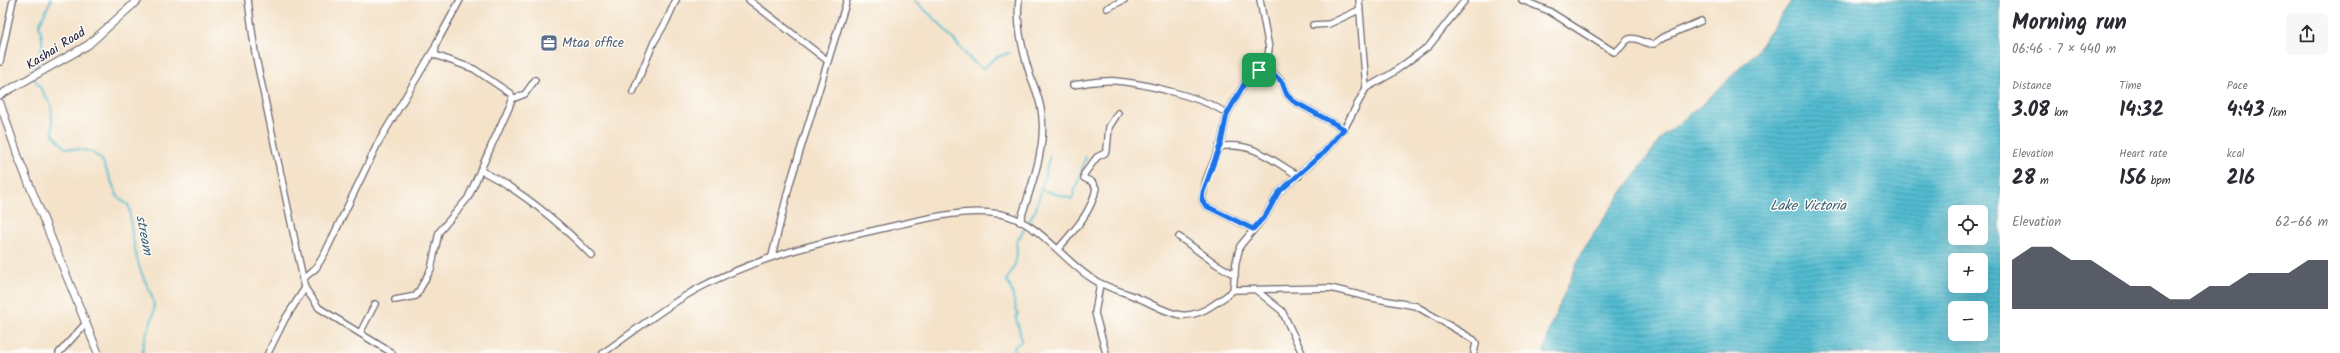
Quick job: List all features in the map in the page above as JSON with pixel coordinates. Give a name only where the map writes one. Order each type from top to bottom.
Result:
[{"type":"street","points":[[0,62],[13,0]]},
{"type":"street","name":"Kashai Road","points":[[0,95],[29,80],[88,45],[138,0]]},
{"type":"street","points":[[248,0],[255,53],[305,288],[319,308],[392,353]]},
{"type":"street","points":[[303,279],[316,268],[325,253],[378,143],[434,49],[460,0]]},
{"type":"street","points":[[633,92],[654,42],[666,22],[676,0]]},
{"type":"street","points":[[749,0],[828,61]]},
{"type":"street","points":[[772,256],[790,183],[847,0]]},
{"type":"street","points":[[1019,0],[1019,23],[1030,73],[1039,97],[1043,131],[1036,169],[1020,222]]},
{"type":"street","points":[[1107,8],[1124,0]]},
{"type":"street","points":[[1253,229],[1206,206],[1202,200],[1206,180],[1219,147],[1227,114],[1247,79],[1265,66],[1268,58],[1268,48],[1260,0]]},
{"type":"street","points":[[1233,290],[1236,262],[1240,246],[1266,215],[1278,193],[1299,176],[1344,129],[1366,88],[1359,0]]},
{"type":"street","points":[[1366,88],[1392,74],[1429,46],[1465,0]]},
{"type":"street","points":[[1522,0],[1549,11],[1614,52],[1631,39],[1638,39],[1645,43],[1654,44],[1664,37],[1701,21]]},
{"type":"street","points":[[1313,25],[1329,24],[1359,10]]},
{"type":"street","points":[[395,300],[413,297],[420,289],[431,269],[439,232],[468,198],[512,99],[512,94],[474,69],[437,57],[434,49]]},
{"type":"street","points":[[1265,66],[1282,82],[1287,95],[1293,101],[1344,129]]},
{"type":"street","points":[[512,99],[525,94],[535,80]]},
{"type":"street","points":[[1073,85],[1105,81],[1130,84],[1203,102],[1227,114]]},
{"type":"street","points":[[0,104],[19,159],[98,353]]},
{"type":"street","points":[[1058,249],[1083,218],[1092,201],[1096,188],[1092,182],[1084,178],[1084,174],[1097,156],[1105,153],[1107,149],[1109,127],[1118,113]]},
{"type":"street","points":[[1219,147],[1238,144],[1251,148],[1299,176]]},
{"type":"street","points":[[480,170],[518,191],[569,232],[592,256]]},
{"type":"street","points":[[603,353],[700,288],[772,256],[809,245],[906,223],[957,214],[989,213],[1002,215],[1020,222],[1047,239],[1078,269],[1100,284],[1178,316],[1196,315],[1233,290],[1330,288],[1416,306],[1474,340],[1476,343],[1474,353]]},
{"type":"street","points":[[1179,237],[1216,264],[1235,275]]},
{"type":"street","points":[[1100,284],[1095,313],[1106,353]]},
{"type":"street","points":[[268,353],[285,319],[305,288]]},
{"type":"street","points":[[1256,290],[1282,311],[1302,353]]},
{"type":"street","points":[[360,333],[375,304]]},
{"type":"street","points":[[59,353],[86,323]]},
{"type":"water","name":"Lake Victoria","points":[[1792,0],[2000,0],[2000,353],[1544,353],[1551,325],[1582,252],[1608,212],[1662,137],[1704,103],[1756,52]]},
{"type":"waterway","name":"stream","points":[[34,72],[42,49],[42,37],[39,25],[51,0]]},
{"type":"waterway","points":[[914,0],[938,22],[972,61],[983,69],[995,58],[1009,53]]},
{"type":"waterway","name":"stream","points":[[34,78],[51,105],[53,134],[65,148],[90,151],[102,160],[118,197],[129,206],[140,269],[151,293],[154,304],[154,313],[145,336],[143,353]]},
{"type":"waterway","points":[[1012,353],[1015,346],[1021,342],[1021,339],[1016,317],[1018,314],[1011,288],[1006,280],[1015,263],[1017,253],[1016,243],[1036,209],[1050,155]]},
{"type":"waterway","points":[[1042,190],[1072,199],[1086,157]]},
{"type":"place","name":"Mtaa office","points":[[549,43]]},
{"type":"route","points":[[1265,66],[1279,78],[1287,95],[1293,101],[1326,121],[1344,129],[1324,152],[1299,176],[1278,193],[1266,215],[1253,229],[1242,225],[1206,206],[1202,200],[1206,180],[1221,143],[1225,118],[1247,79],[1259,70],[1265,66]]}]
